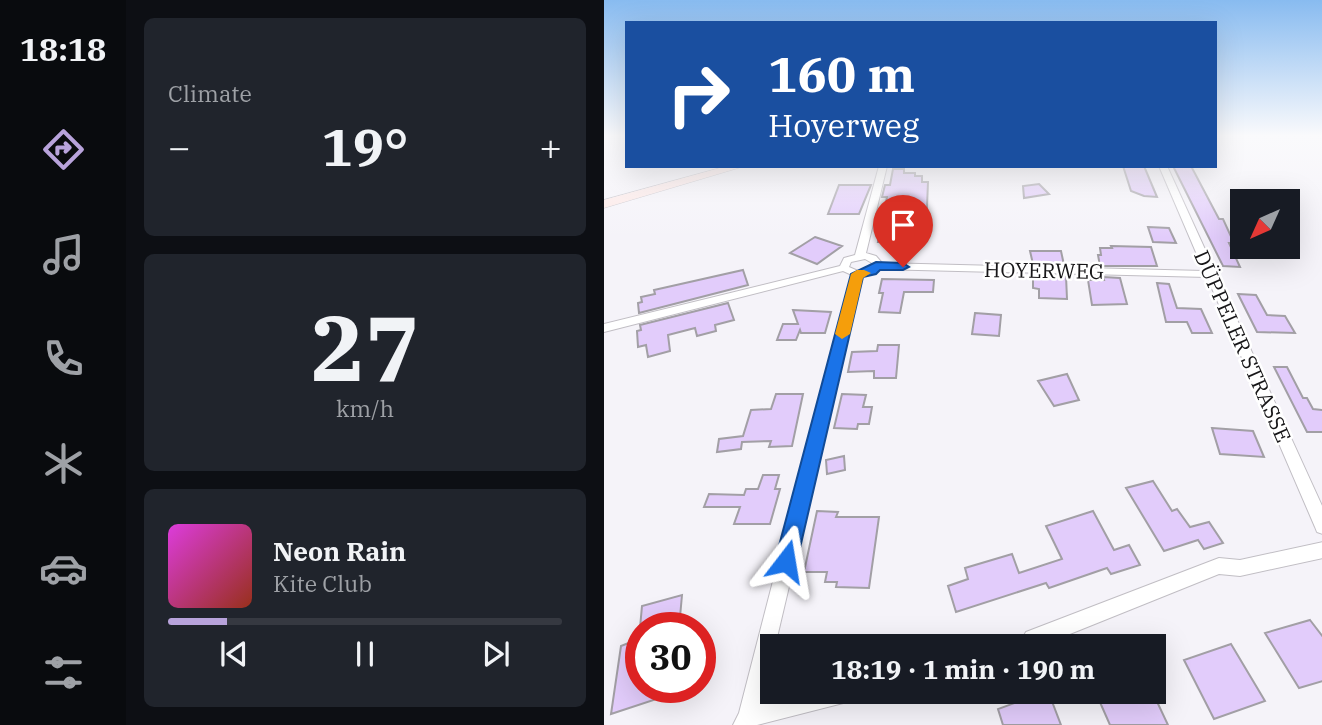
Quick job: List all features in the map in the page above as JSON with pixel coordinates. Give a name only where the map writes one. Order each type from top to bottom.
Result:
[{"type":"street","points":[[604,204],[726,170]]},
{"type":"street","points":[[860,256],[882,170]]},
{"type":"street","name":"DÜPPELER STRASSE","points":[[1165,170],[1322,527]]},
{"type":"street","points":[[604,328],[851,271],[871,271],[876,266],[873,258],[860,256],[847,260],[851,271],[745,721],[805,704]]},
{"type":"street","name":"HOYERWEG","points":[[876,266],[1211,274]]},
{"type":"street","points":[[1046,634],[1219,566],[1240,568],[1322,550]]},
{"type":"building","points":[[893,170],[915,173],[915,176],[922,176],[922,182],[928,182],[927,207],[914,207],[907,242],[878,242],[887,197],[882,197],[885,185],[890,185]]},
{"type":"building","points":[[1124,170],[1146,170],[1157,197],[1144,196],[1131,191]]},
{"type":"building","points":[[1175,170],[1193,170],[1219,219],[1223,219],[1230,234],[1230,259],[1236,259],[1240,267],[1223,266]]},
{"type":"building","points":[[1039,184],[1049,194],[1024,198],[1023,186]]},
{"type":"building","points":[[839,185],[871,185],[859,214],[828,214]]},
{"type":"building","points":[[1148,227],[1169,228],[1176,243],[1153,242]]},
{"type":"building","points":[[815,237],[842,246],[817,264],[790,253]]},
{"type":"building","points":[[1111,246],[1151,247],[1157,266],[1100,266],[1100,248],[1112,248]]},
{"type":"building","points":[[1030,251],[1061,251],[1064,265],[1033,264]]},
{"type":"building","points":[[743,270],[748,285],[639,313],[638,303],[642,302],[641,297],[655,294],[654,290]]},
{"type":"building","points":[[1033,275],[1066,276],[1067,299],[1039,298],[1039,289],[1033,288]]},
{"type":"building","points":[[1103,277],[1120,278],[1127,304],[1092,305],[1088,280],[1104,280]]},
{"type":"building","points":[[882,279],[934,280],[933,292],[904,292],[900,313],[879,312],[883,293],[879,293]]},
{"type":"building","points":[[1157,283],[1169,284],[1177,308],[1201,309],[1212,333],[1192,333],[1187,322],[1166,322]]},
{"type":"building","points":[[1238,294],[1256,295],[1267,315],[1285,316],[1295,333],[1257,332]]},
{"type":"building","points":[[728,303],[734,320],[715,325],[716,331],[697,336],[695,328],[668,335],[670,351],[648,357],[646,345],[638,347],[637,331],[641,330],[640,325]]},
{"type":"building","points":[[793,310],[831,312],[825,333],[801,333],[800,330],[796,340],[777,340],[783,324],[798,324]]},
{"type":"building","points":[[975,313],[1001,315],[999,336],[972,334]]},
{"type":"building","points":[[878,345],[899,345],[896,378],[874,378],[874,371],[848,372],[852,352],[877,351]]},
{"type":"building","points":[[1274,367],[1287,367],[1303,398],[1307,398],[1313,409],[1323,410],[1323,432],[1307,432]]},
{"type":"building","points":[[1067,374],[1079,400],[1054,406],[1038,381]]},
{"type":"building","points":[[776,394],[803,394],[792,446],[769,447],[771,441],[742,442],[741,449],[717,452],[719,439],[743,436],[751,410],[771,409]]},
{"type":"building","points":[[842,394],[866,395],[863,407],[872,407],[869,424],[858,424],[857,429],[834,428]]},
{"type":"building","points":[[1212,428],[1253,431],[1264,457],[1220,454]]},
{"type":"building","points":[[844,456],[845,470],[827,474],[826,460]]},
{"type":"building","points":[[763,475],[779,475],[775,489],[780,489],[770,524],[734,524],[740,507],[704,507],[709,494],[744,495],[746,489],[758,489]]},
{"type":"building","points":[[1153,481],[1172,511],[1177,509],[1190,527],[1209,522],[1223,543],[1204,549],[1198,540],[1164,551],[1126,488]]},
{"type":"building","points":[[817,511],[838,512],[836,517],[879,517],[869,588],[836,587],[837,582],[825,582],[827,572],[804,572]]},
{"type":"building","points":[[1093,511],[1114,550],[1129,545],[1140,565],[1111,574],[1107,568],[1049,588],[1046,583],[956,612],[948,586],[968,579],[965,568],[1012,554],[1019,573],[1062,559],[1046,526]]},
{"type":"building","points":[[682,595],[680,612],[641,612],[642,606]]},
{"type":"building","points":[[1310,620],[1323,637],[1323,681],[1299,688],[1265,633]]},
{"type":"building","points":[[625,644],[625,703],[644,703],[611,714],[621,646]]},
{"type":"building","points":[[1231,644],[1265,701],[1214,719],[1184,660]]},
{"type":"building","points":[[1012,704],[1053,704],[1061,725],[1003,725],[998,709]]},
{"type":"building","points":[[1101,704],[1158,704],[1168,725],[1110,725]]},
{"type":"slow traffic","points":[[842,334],[857,274],[864,273]]},
{"type":"route","points":[[786,561],[857,274],[867,273],[876,266],[903,267]]}]
